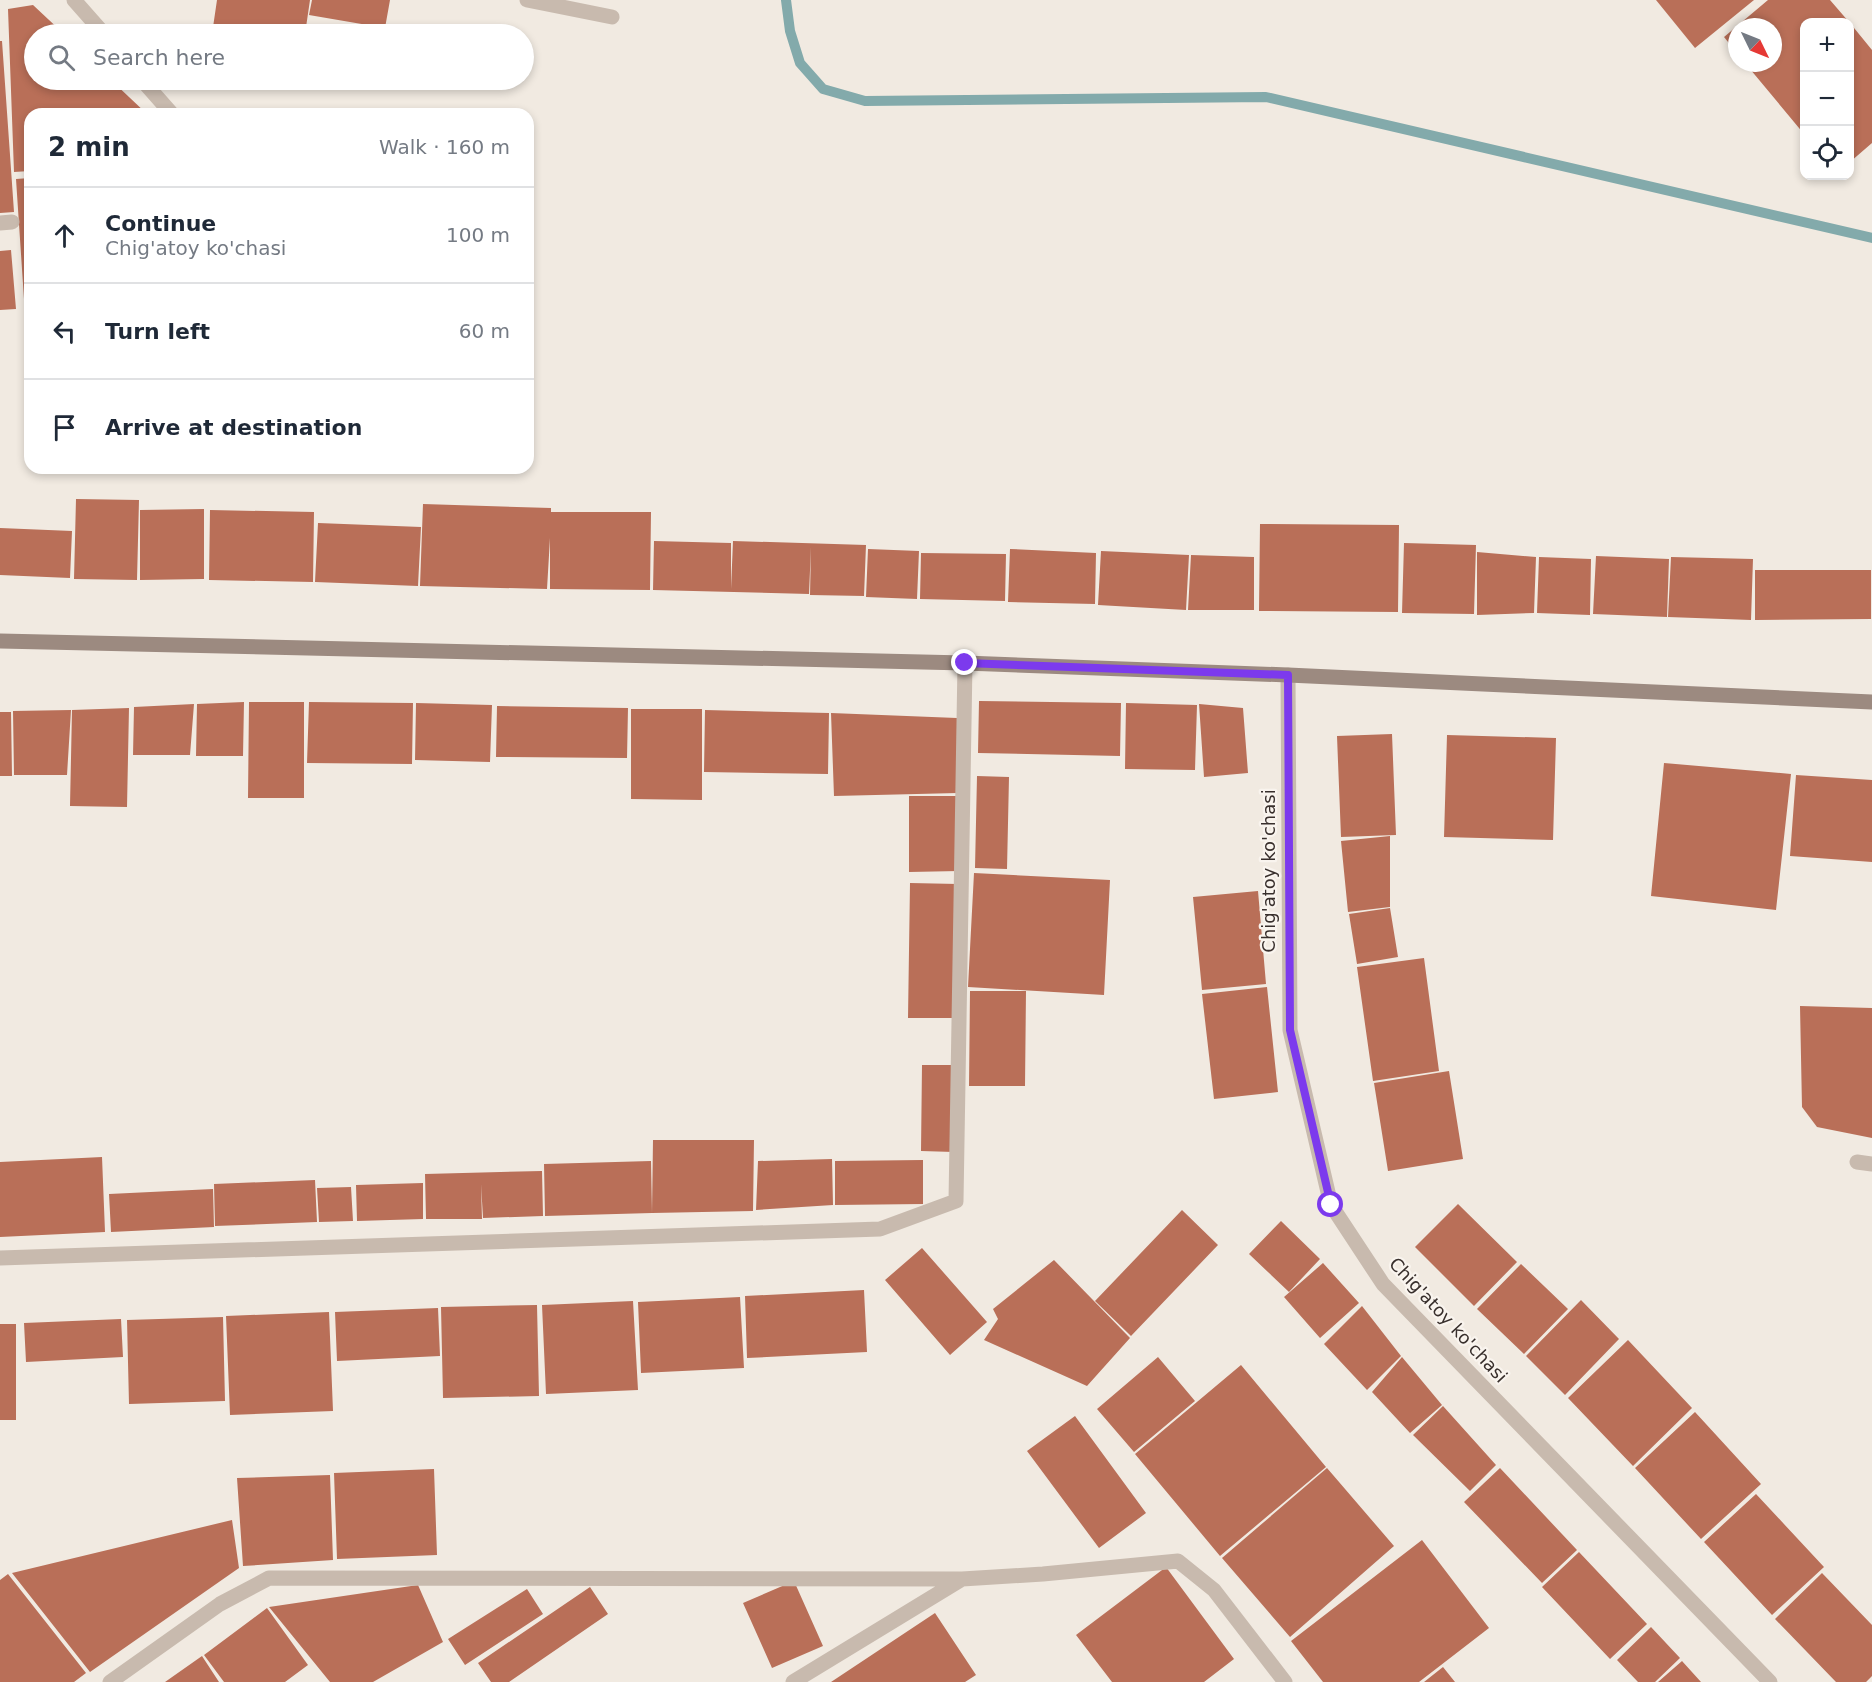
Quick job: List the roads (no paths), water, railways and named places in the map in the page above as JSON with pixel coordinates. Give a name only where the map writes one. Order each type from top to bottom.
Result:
[{"type":"main road","points":[[0,641],[965,663],[1288,675],[1872,702]]},
{"type":"street","points":[[74,0],[95,24]]},
{"type":"street","points":[[527,0],[612,17]]},
{"type":"street","points":[[151,90],[167,108]]},
{"type":"street","points":[[0,1258],[880,1229],[956,1201],[965,663]]},
{"type":"street","name":"Chig'atoy ko'chasi","points":[[1288,675],[1290,1030],[1331,1205],[1383,1284],[1770,1682]]},
{"type":"street","points":[[110,1682],[220,1604],[269,1578],[962,1579],[1179,1561],[1214,1590],[1285,1682]]},
{"type":"street","points":[[794,1682],[962,1579]]},
{"type":"waterway","points":[[786,0],[790,31],[800,63],[823,89],[865,101],[1266,97],[1872,238]]}]
